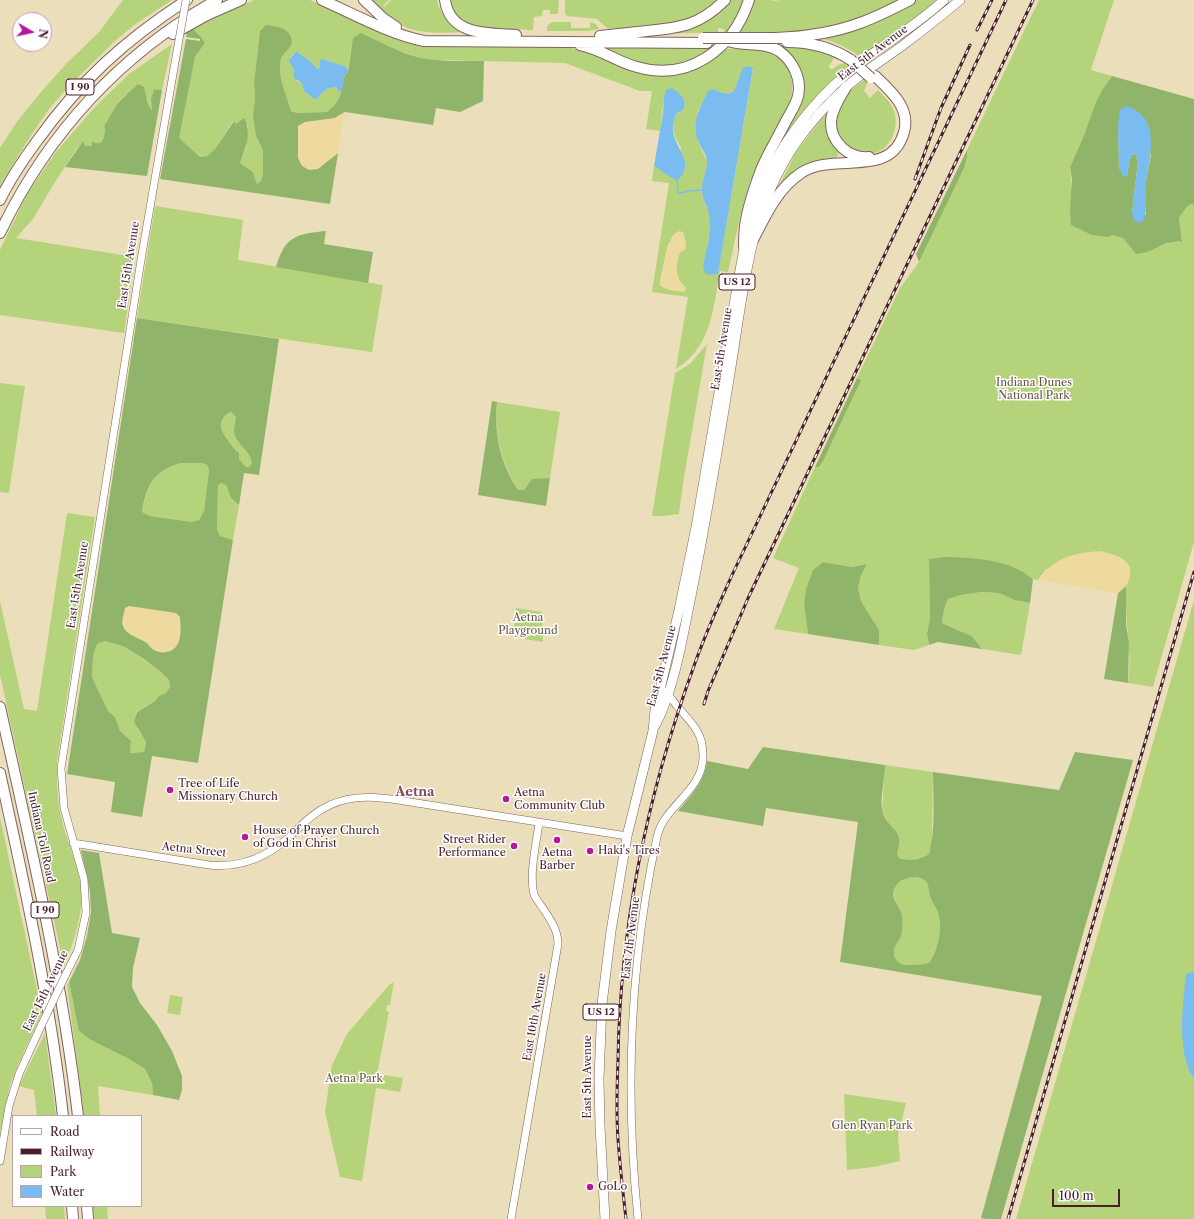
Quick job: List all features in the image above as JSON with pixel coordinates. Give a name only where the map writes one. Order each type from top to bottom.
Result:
[{"type":"highway","name":"I 90","points":[[0,200],[23,161],[48,125],[80,87],[105,62],[133,38],[187,0]]},
{"type":"highway","name":"I 90","points":[[0,233],[11,209],[46,151],[67,124],[91,98],[127,62],[162,34],[217,0]]},
{"type":"highway","points":[[127,62],[146,53],[172,35],[208,15],[241,0]]},
{"type":"highway","points":[[322,0],[396,33],[424,41],[562,42],[705,40],[731,42],[742,45],[795,42],[819,45],[853,59]]},
{"type":"highway","points":[[359,0],[374,17],[396,33]]},
{"type":"highway","points":[[364,0],[384,20],[403,30],[427,36],[594,36],[776,44],[789,38],[847,28],[875,17],[910,0]]},
{"type":"highway","points":[[445,0],[449,14],[453,21],[460,26],[476,31],[516,35]]},
{"type":"highway","points":[[594,36],[674,29],[688,25],[708,15],[725,0]]},
{"type":"highway","points":[[562,42],[599,50],[638,68],[662,70],[688,66],[713,54],[722,46],[739,24],[749,0]]},
{"type":"highway","points":[[753,240],[777,198],[792,180],[801,173],[812,167],[825,164],[866,162],[881,159],[894,151],[900,143],[905,130],[902,107],[893,94],[853,59],[840,49],[820,41],[789,38]]},
{"type":"highway","points":[[744,247],[745,221],[753,191],[761,169],[794,107],[798,96],[798,78],[794,68],[776,44]]},
{"type":"highway","points":[[846,87],[833,113],[831,121],[834,137],[838,144],[852,154],[866,157],[879,154],[895,142],[900,129],[900,116],[898,109],[890,97],[873,77]]},
{"type":"highway","name":"Indiana Toll Road","points":[[0,707],[48,924],[67,1037],[78,1115]]},
{"type":"highway","name":"I 90","points":[[0,773],[44,982],[63,1115]]},
{"type":"highway","points":[[72,1207],[73,1219]]},
{"type":"highway","points":[[87,1207],[88,1219]]},
{"type":"main road","name":"East 5th Avenue","points":[[605,1219],[599,1079],[602,1004],[611,931],[627,836],[652,731],[661,714],[679,610],[701,501],[744,247],[752,216],[768,176],[789,138],[801,121],[850,71],[918,22],[944,0]]},
{"type":"main road","name":"East 5th Avenue","points":[[664,691],[691,597],[753,240],[767,195],[784,161],[820,113],[846,87],[925,29],[960,0]]},
{"type":"street","name":"East 15th Avenue","points":[[0,1161],[9,1106],[19,1074],[78,950],[86,913],[84,879],[64,808],[61,768],[136,290],[187,0]]},
{"type":"street","name":"East 7th Avenue","points":[[638,1219],[631,1086],[634,1005],[644,910],[660,828],[668,815],[688,793],[696,781],[700,771],[703,755],[701,739],[695,727],[664,691]]},
{"type":"street","name":"Aetna Street","points":[[73,843],[209,865],[239,864],[254,860],[267,854],[287,839],[312,815],[321,809],[341,801],[367,797],[404,801],[627,836]]},
{"type":"street","name":"East 10th Avenue","points":[[512,1219],[558,944],[557,934],[553,924],[534,895],[533,890],[533,872],[540,823]]},
{"type":"green space","points":[[123,0],[172,0],[137,23],[116,40],[70,85],[49,109],[0,185],[0,148],[16,123],[65,65],[100,31]]},
{"type":"green space","points":[[254,0],[310,0],[398,40],[414,45],[431,47],[537,47],[579,49],[627,70],[641,74],[667,75],[680,73],[704,64],[727,49],[761,50],[775,56],[785,65],[792,81],[792,93],[791,100],[750,182],[740,217],[728,272],[720,271],[709,326],[704,338],[688,360],[676,369],[688,297],[652,292],[669,183],[652,181],[654,166],[674,179],[681,148],[675,136],[674,118],[676,114],[681,112],[664,97],[660,131],[646,129],[652,91],[640,91],[565,63],[437,60],[421,58],[400,51],[351,49],[348,69],[344,66],[322,59],[320,68],[317,69],[311,62],[296,51],[291,56],[297,81],[302,83],[317,99],[323,92],[331,87],[337,87],[338,92],[342,91],[334,106],[327,112],[297,113],[291,111],[280,75],[281,60],[285,51],[290,47],[260,31],[254,83],[255,97],[253,117],[256,136],[263,150],[263,175],[261,181],[257,184],[253,172],[240,163],[246,149],[248,125],[236,124],[233,121],[215,149],[207,156],[200,157],[178,138],[195,57],[205,43],[192,28]],"holes":[[[753,69],[718,273],[710,275],[707,246],[710,216],[702,196],[702,188],[707,170],[707,161],[695,130],[698,111],[708,91],[713,89],[723,93],[731,93],[736,88],[739,77]],[[683,232],[686,244],[679,255],[676,272],[681,283],[686,288],[662,287],[660,283],[668,244]]]},
{"type":"green space","points":[[369,0],[389,0],[383,6],[384,7],[391,0],[437,0],[438,5],[446,19],[464,32],[429,32],[403,26],[392,20]]},
{"type":"green space","points":[[451,0],[559,0],[558,14],[550,14],[550,10],[543,10],[542,16],[534,17],[533,30],[497,29],[471,24],[461,19],[454,11]]},
{"type":"green space","points":[[565,0],[720,0],[695,18],[668,25],[608,29],[597,19],[567,16],[565,14]]},
{"type":"green space","points":[[728,0],[746,0],[730,32],[724,33],[724,29],[718,28],[718,33],[661,33]]},
{"type":"green space","points":[[753,0],[900,0],[851,21],[830,28],[810,32],[739,32],[751,9]]},
{"type":"green space","points":[[916,0],[937,0],[918,16],[860,57],[841,45],[820,38],[899,8]]},
{"type":"green space","name":"Indiana Dunes National Park","points":[[1039,0],[1114,0],[1091,70],[1112,76],[1104,87],[1070,167],[1072,190],[1156,248],[1174,241],[1182,242],[1179,218],[1190,204],[1194,205],[1194,542],[1153,687],[1128,683],[1130,660],[1126,613],[1126,589],[1130,575],[1129,565],[1046,569],[1038,580],[1030,577],[1019,569],[985,561],[957,557],[929,559],[930,618],[927,633],[929,645],[914,650],[879,645],[879,630],[861,601],[858,588],[861,575],[867,564],[852,567],[823,562],[813,570],[806,589],[804,603],[808,634],[774,629],[799,568],[773,558],[815,467],[819,467],[860,380],[857,378],[900,288],[919,262],[965,166],[967,150]]},
{"type":"green space","points":[[552,22],[571,22],[571,28],[590,28],[590,22],[596,24],[599,29],[587,31],[547,31],[547,26]]},
{"type":"green space","points":[[266,25],[284,29],[289,33],[292,41],[290,47],[282,56],[280,62],[282,83],[291,111],[297,113],[327,112],[334,106],[340,96],[345,74],[348,72],[353,38],[361,33],[398,50],[421,58],[445,61],[484,61],[483,101],[460,112],[436,108],[433,125],[345,112],[335,118],[318,121],[330,159],[338,153],[330,204],[160,179],[186,39],[200,41],[200,39],[186,37],[187,31],[192,28],[205,43],[195,57],[179,138],[200,157],[207,156],[215,149],[234,121],[236,124],[244,118],[248,129],[248,134],[246,146],[240,163],[253,172],[257,184],[261,181],[263,175],[263,150],[256,136],[253,117],[255,97],[254,83],[260,31]]},
{"type":"green space","points":[[172,44],[162,90],[154,89],[153,92],[152,112],[148,104],[144,88],[125,96],[117,104],[104,126],[105,132],[101,142],[97,143],[92,141],[92,146],[85,146],[83,142],[77,148],[33,219],[16,238],[135,257],[124,333],[0,315],[0,250],[27,194],[56,152],[94,108],[129,74]]},
{"type":"green space","points":[[595,46],[717,48],[707,55],[676,66],[640,66]]},
{"type":"green space","points":[[776,46],[808,48],[831,54],[838,58],[837,60],[834,58],[829,66],[830,69],[843,64],[850,64],[813,101],[781,142],[801,90]]},
{"type":"green space","points":[[1112,76],[1194,99],[1194,205],[1190,204],[1179,218],[1182,242],[1164,244],[1148,252],[1136,254],[1123,238],[1113,235],[1107,237],[1092,235],[1071,225],[1070,211],[1072,180],[1070,167],[1096,102]],"holes":[[[1118,125],[1151,154],[1145,186],[1146,215],[1132,213],[1138,161],[1136,155],[1133,154],[1129,161],[1127,176],[1119,169]]]},
{"type":"green space","points":[[866,79],[868,81],[864,91],[870,98],[878,90],[891,105],[896,119],[890,142],[885,148],[871,154],[862,154],[847,147],[839,138],[834,128],[834,122],[843,99],[853,88]]},
{"type":"green space","points":[[138,84],[144,87],[148,104],[152,111],[151,99],[154,89],[162,90],[147,176],[65,167],[83,141],[85,146],[92,146],[92,141],[97,143],[101,142],[105,132],[104,126],[117,104]]},
{"type":"green space","points":[[832,106],[840,150],[836,159],[777,190],[796,152]]},
{"type":"green space","points":[[967,150],[965,166],[919,262],[916,254]]},
{"type":"green space","points":[[155,206],[243,220],[238,260],[383,285],[372,352],[137,318]]},
{"type":"green space","points":[[326,231],[324,244],[373,252],[368,283],[276,267],[283,249],[293,238]]},
{"type":"green space","points":[[137,318],[279,339],[259,475],[244,473],[239,505],[231,498],[226,485],[221,483],[218,485],[217,530],[220,536],[233,540],[198,763],[152,756],[142,817],[111,812],[115,782],[67,774]],"holes":[[[231,412],[236,417],[234,428],[235,435],[251,459],[252,464],[249,467],[246,467],[239,459],[239,453],[228,441],[221,427],[222,420]],[[181,463],[202,463],[207,465],[209,470],[204,511],[199,520],[192,522],[150,516],[142,512],[146,494],[153,480],[164,470]],[[105,641],[125,647],[160,671],[169,680],[170,687],[166,693],[159,696],[155,701],[137,712],[134,722],[146,742],[144,752],[130,753],[131,741],[120,731],[115,717],[108,711],[92,677],[93,657],[97,644]]]},
{"type":"green space","points":[[707,344],[679,514],[652,516],[675,373],[690,364]]},
{"type":"green space","points":[[857,378],[861,380],[823,461],[819,467],[815,467]]},
{"type":"green space","points":[[0,383],[25,386],[9,493],[0,492]]},
{"type":"green space","points":[[492,401],[497,402],[496,425],[500,448],[512,479],[518,490],[524,490],[532,479],[550,478],[546,506],[478,495]]},
{"type":"green space","points":[[497,402],[560,412],[550,478],[542,478],[532,481],[524,490],[518,490],[507,469],[500,448],[496,414]]},
{"type":"green space","points":[[231,412],[236,417],[234,430],[252,460],[252,464],[249,467],[246,467],[239,459],[239,453],[228,440],[221,427],[223,418]]},
{"type":"green space","points":[[181,463],[202,463],[207,465],[209,470],[204,511],[199,520],[192,522],[150,516],[142,512],[146,494],[153,480],[164,470]]},
{"type":"green space","points":[[221,483],[226,485],[231,498],[239,505],[233,540],[219,536],[217,530],[218,485]]},
{"type":"green space","points":[[67,513],[95,517],[57,762],[60,813],[81,887],[79,922],[64,966],[0,675],[0,601],[24,709],[37,711]]},
{"type":"green space","points":[[944,557],[972,558],[1000,563],[1020,570],[1033,579],[1030,603],[1014,600],[999,593],[982,592],[961,595],[948,599],[944,609],[942,623],[972,636],[982,649],[938,642],[929,645],[927,633],[930,618],[929,559]]},
{"type":"green space","points":[[823,562],[852,567],[867,564],[861,575],[858,588],[861,601],[879,630],[879,645],[808,634],[804,603],[806,589],[813,570]]},
{"type":"green space","points":[[1126,586],[1126,624],[1129,643],[1128,683],[1104,679],[1118,593]]},
{"type":"green space","points":[[982,592],[999,593],[1014,600],[1030,603],[1021,655],[982,649],[972,636],[942,623],[944,609],[948,599],[961,595]]},
{"type":"green space","points":[[1194,600],[1194,1219],[1016,1219]]},
{"type":"green space","name":"Aetna Playground","points":[[516,608],[542,612],[543,642],[513,637]]},
{"type":"green space","points":[[105,641],[125,647],[160,671],[169,680],[170,687],[166,693],[159,696],[155,701],[136,712],[137,728],[146,742],[144,752],[130,753],[131,741],[120,732],[115,717],[108,711],[92,677],[93,657],[97,644]]},
{"type":"green space","points":[[763,747],[885,765],[882,809],[884,816],[897,833],[899,839],[897,854],[900,859],[911,859],[929,854],[933,834],[933,772],[1059,790],[1075,752],[1133,760],[1001,1219],[981,1218],[1042,996],[840,962],[858,822],[766,808],[763,826],[678,811],[700,782],[707,761],[748,769]],"holes":[[[915,877],[921,878],[927,882],[931,899],[937,911],[940,925],[939,938],[930,962],[906,965],[897,961],[894,953],[901,936],[903,923],[901,911],[893,894],[898,884],[904,879]]]},
{"type":"green space","points":[[885,765],[933,772],[932,844],[929,855],[919,858],[900,859],[897,854],[899,847],[893,827],[888,822],[882,810]]},
{"type":"green space","points":[[0,817],[42,1013],[10,1085],[0,1134]]},
{"type":"green space","points":[[81,850],[99,853],[112,933],[140,938],[133,968],[132,987],[140,1003],[157,1025],[172,1051],[182,1076],[182,1090],[179,1100],[153,1095],[152,1083],[145,1069],[129,1059],[89,1039],[79,1031],[69,982],[80,960],[87,936],[91,912],[90,891]]},
{"type":"green space","points":[[915,877],[921,878],[927,882],[931,899],[937,909],[940,932],[930,962],[906,965],[897,961],[894,953],[895,947],[901,936],[903,923],[901,911],[894,897],[894,890],[902,880]]},
{"type":"green space","points":[[69,982],[79,1031],[89,1039],[129,1059],[145,1069],[152,1083],[153,1095],[98,1086],[100,1115],[84,1115],[67,985]]},
{"type":"green space","name":"Aetna Park","points":[[394,982],[390,1005],[387,1005],[386,1011],[389,1012],[377,1074],[403,1078],[400,1092],[376,1088],[362,1181],[340,1177],[325,1112],[332,1065],[347,1034],[389,985]]},
{"type":"green space","points":[[170,995],[183,997],[180,1015],[167,1013]]},
{"type":"green space","points":[[45,1033],[56,1115],[37,1115],[34,1090],[19,1086]]},
{"type":"green space","name":"Glen Ryan Park","points":[[844,1094],[906,1103],[898,1135],[900,1161],[873,1167],[847,1170]]},
{"type":"green space","points":[[45,1207],[64,1207],[65,1219],[46,1219]]},
{"type":"green space","points":[[93,1207],[107,1207],[108,1219],[94,1219]]},
{"type":"sand","points":[[345,112],[338,153],[318,169],[309,170],[302,166],[298,158],[298,126],[305,122],[335,118]]},
{"type":"sand","points":[[679,231],[683,232],[686,244],[685,250],[680,252],[677,262],[677,272],[682,284],[686,288],[685,292],[668,290],[661,285],[663,270],[671,240],[673,235]]},
{"type":"sand","points":[[1100,551],[1116,555],[1128,565],[1130,570],[1129,581],[1118,593],[1038,580],[1051,566],[1065,558],[1081,553]]},
{"type":"sand","points":[[129,606],[176,613],[180,617],[181,627],[180,638],[176,647],[166,652],[157,651],[127,632],[122,624],[122,620],[125,608]]},
{"type":"water","points":[[296,51],[311,62],[317,69],[320,68],[320,61],[322,59],[344,66],[348,69],[348,72],[345,74],[342,91],[338,92],[337,87],[331,87],[323,92],[317,99],[312,98],[304,91],[302,83],[294,78],[294,69],[289,60]]},
{"type":"water","points":[[749,66],[753,68],[718,274],[710,275],[705,273],[703,267],[710,227],[708,212],[702,193],[707,159],[696,136],[695,130],[697,116],[708,91],[713,89],[721,93],[732,93],[743,68]]},
{"type":"water","points":[[670,88],[682,96],[685,104],[684,108],[676,114],[673,126],[673,133],[683,155],[685,165],[685,170],[678,180],[654,166],[663,113],[664,97],[666,90]]},
{"type":"water","points":[[1126,106],[1138,111],[1145,119],[1149,128],[1151,139],[1146,189],[1146,212],[1143,221],[1139,223],[1134,220],[1132,213],[1138,161],[1136,155],[1133,154],[1130,159],[1127,176],[1124,177],[1119,169],[1118,125],[1120,110]]},
{"type":"water","points":[[1194,972],[1194,1079],[1188,1068],[1185,1055],[1182,1013],[1186,974]]},
{"type":"waterway","points":[[677,180],[678,192],[681,193],[702,190]]},
{"type":"railway","points":[[977,30],[992,0]]},
{"type":"railway","points":[[626,1219],[617,1129],[617,1080],[624,959],[640,860],[650,810],[663,762],[694,666],[712,619],[1006,0]]},
{"type":"railway","points":[[704,704],[708,691],[749,596],[1033,0]]},
{"type":"railway","points":[[915,179],[941,108],[970,45]]},
{"type":"railway","points":[[1008,1219],[1194,572]]},
{"type":"place","name":"Tree of Life Missionary Church","points":[[170,790]]},
{"type":"place","name":"Aetna Community Club","points":[[506,799]]},
{"type":"place","name":"House of Prayer Church of God in Christ","points":[[245,837]]},
{"type":"place","name":"Aetna Barber","points":[[557,840]]},
{"type":"place","name":"Street Rider Performance","points":[[514,846]]},
{"type":"place","name":"Haki's Tires","points":[[590,851]]},
{"type":"place","name":"GoLo","points":[[590,1187]]},
{"type":"district","name":"Aetna","points":[[415,792]]}]
